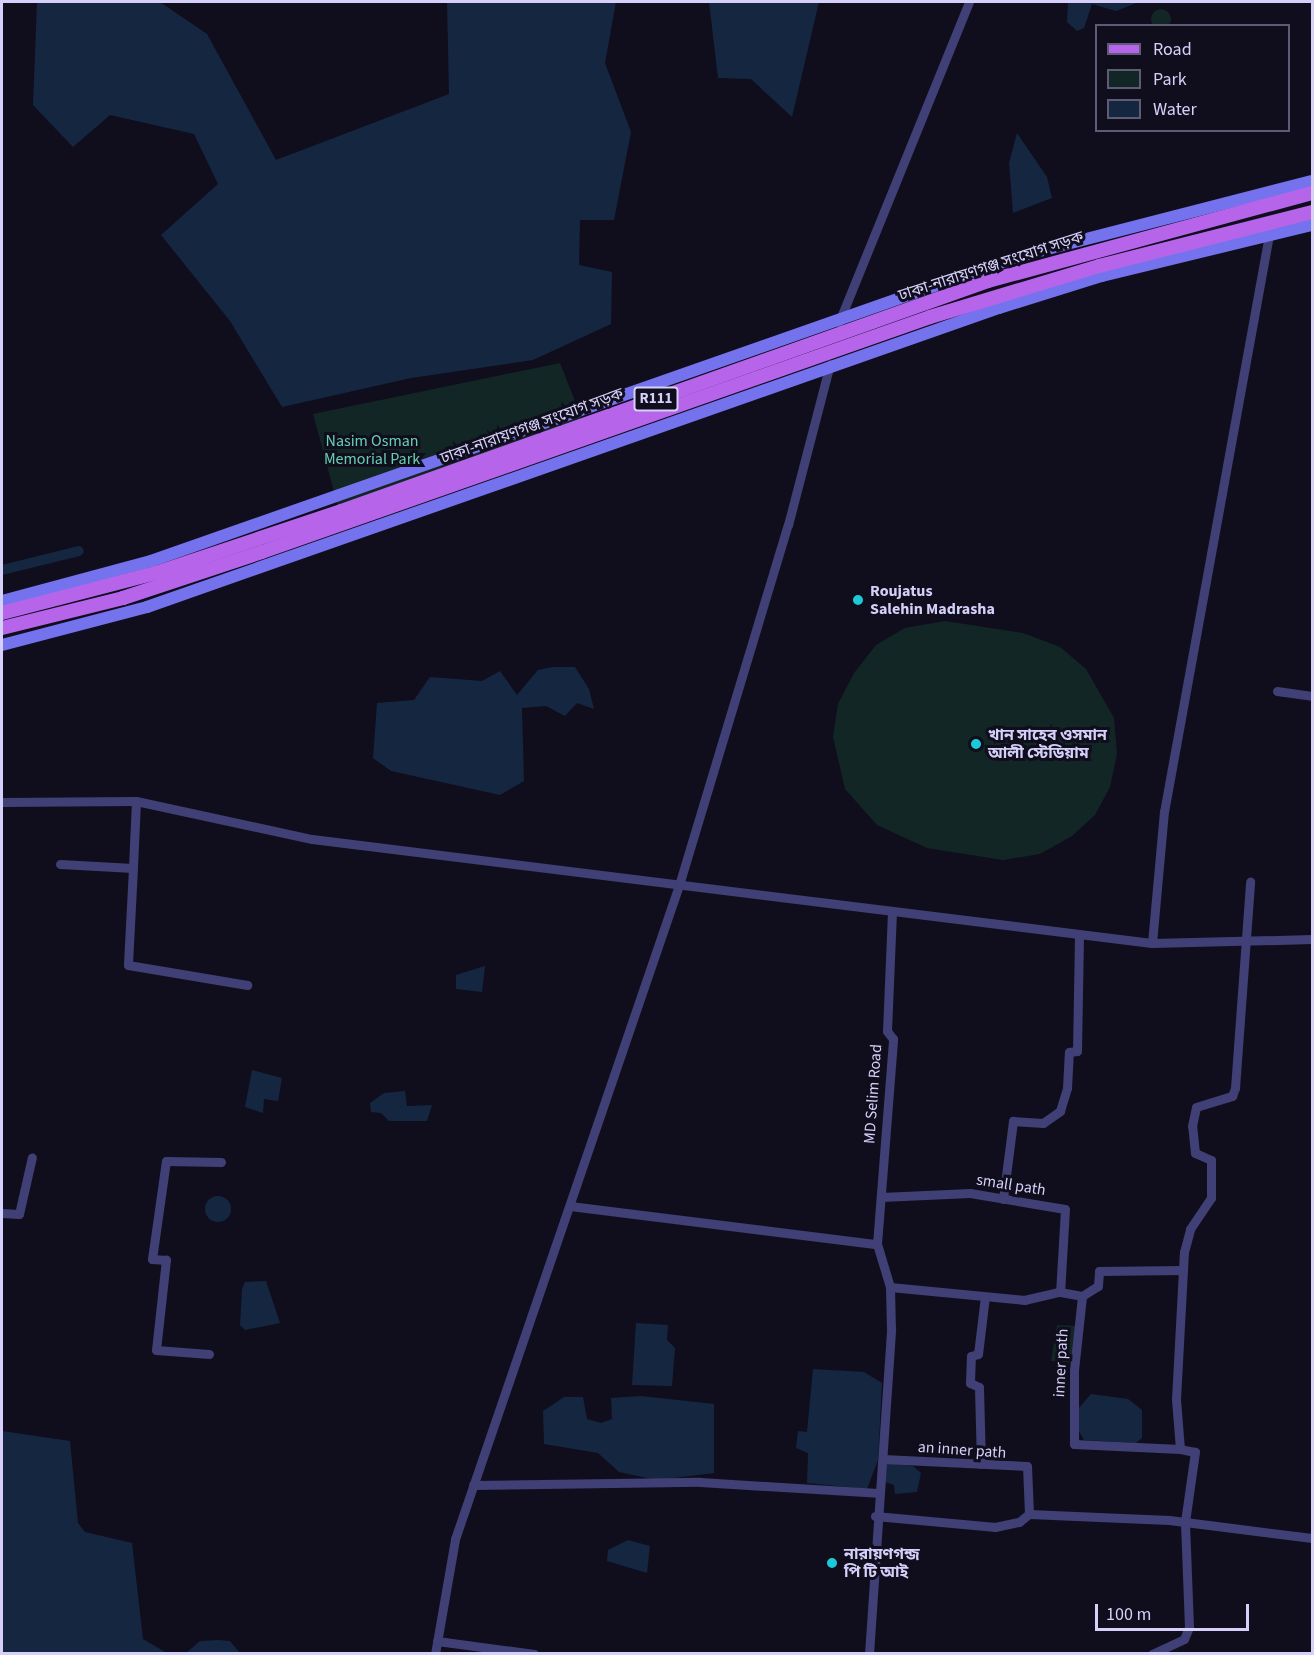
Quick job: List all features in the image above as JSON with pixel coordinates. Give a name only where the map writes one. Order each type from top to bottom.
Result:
[{"type":"main road","name":"ঢাকা-নারায়ণগঞ্জ সংযোগ সড়ক","points":[[2,613],[167,569],[839,327],[1109,246],[1312,193]]},
{"type":"main road","name":"ঢাকা-নারায়ণগঞ্জ সংযোগ সড়ক","points":[[2,628],[123,598],[832,352],[1099,266],[1312,212]]},
{"type":"street","points":[[839,327],[969,2]]},
{"type":"street","points":[[2,601],[151,561],[839,327],[1020,256],[1312,181]]},
{"type":"street","points":[[2,645],[147,607],[1092,279],[1312,225]]},
{"type":"street","points":[[1152,943],[1164,812],[1269,235]]},
{"type":"street","points":[[435,1653],[455,1539],[679,885],[788,525],[832,352]]},
{"type":"street","points":[[1277,691],[1312,696]]},
{"type":"street","points":[[136,801],[128,965],[247,986]]},
{"type":"street","points":[[2,802],[136,801],[312,839],[1152,943],[1312,939]]},
{"type":"street","points":[[60,864],[133,868]]},
{"type":"street","points":[[1152,1653],[1184,1639],[1189,1627],[1185,1522],[1195,1452],[1180,1449],[1174,1427],[1183,1270],[1190,1229],[1211,1198],[1211,1160],[1195,1153],[1196,1107],[1232,1096],[1235,1088],[1249,940],[1250,882]]},
{"type":"street","name":"MD Selim Road","points":[[877,1244],[893,1039],[887,1031],[892,912]]},
{"type":"street","points":[[1003,1200],[1013,1121],[1043,1123],[1060,1111],[1069,1052],[1077,1051],[1079,934]]},
{"type":"street","points":[[2,1213],[20,1214],[32,1157]]},
{"type":"street","points":[[209,1354],[156,1350],[166,1260],[152,1258],[166,1161],[221,1162]]},
{"type":"street","name":"small path","points":[[881,1197],[970,1193],[1065,1209],[1060,1292]]},
{"type":"street","points":[[570,1206],[877,1244],[890,1287],[883,1459],[874,1516],[869,1653]]},
{"type":"street","points":[[890,1287],[1024,1300],[1060,1292],[1082,1296],[1098,1286],[1100,1271],[1183,1270]]},
{"type":"street","points":[[981,1464],[979,1387],[970,1383],[970,1374],[985,1296]]},
{"type":"street","name":"inner path","points":[[1082,1296],[1074,1444],[1180,1449]]},
{"type":"street","name":"an inner path","points":[[883,1459],[1027,1466],[1029,1514]]},
{"type":"street","points":[[473,1485],[700,1482],[878,1493]]},
{"type":"street","points":[[874,1516],[995,1527],[1019,1522],[1029,1514],[1185,1522],[1312,1538]]},
{"type":"street","points":[[437,1641],[534,1653]]},
{"type":"green space","points":[[1157,10],[1165,10],[1170,15],[1169,24],[1152,23],[1152,15]]},
{"type":"green space","name":"Nasim Osman Memorial Park","points":[[560,363],[584,424],[339,510],[313,414]]},
{"type":"green space","points":[[945,621],[1023,633],[1060,647],[1086,669],[1114,718],[1117,754],[1110,787],[1095,815],[1072,836],[1040,854],[1003,860],[927,848],[877,825],[845,789],[833,737],[838,704],[854,673],[876,645],[905,628]]},
{"type":"green space","points":[[1057,1325],[1078,1326],[1075,1363],[1051,1361]]},
{"type":"water","points":[[37,2],[160,2],[207,34],[276,160],[449,94],[447,2],[616,2],[605,63],[631,132],[614,220],[580,220],[579,265],[612,272],[611,324],[533,360],[411,378],[282,407],[230,321],[161,235],[218,184],[194,134],[110,115],[73,147],[33,105]]},
{"type":"water","points":[[709,2],[819,2],[792,117],[751,79],[718,78]]},
{"type":"water","points":[[1068,2],[1139,2],[1116,11],[1092,4],[1084,28],[1077,31],[1067,22]]},
{"type":"water","points":[[1017,133],[1047,177],[1052,198],[1013,213],[1009,163]]},
{"type":"water","points":[[575,667],[589,689],[594,709],[577,703],[565,716],[546,706],[522,708],[524,781],[500,795],[391,771],[373,758],[377,703],[414,700],[430,677],[482,681],[500,671],[517,695],[538,670]]},
{"type":"water","points":[[485,966],[482,992],[456,989],[456,975]]},
{"type":"water","points":[[252,1070],[282,1078],[278,1101],[264,1099],[263,1113],[245,1107]]},
{"type":"water","points":[[405,1091],[407,1106],[432,1105],[427,1121],[389,1121],[381,1113],[371,1112],[370,1103],[384,1093]]},
{"type":"water","points":[[218,1196],[227,1200],[231,1209],[227,1218],[218,1222],[209,1218],[205,1209],[209,1200]]},
{"type":"water","points":[[266,1281],[280,1323],[245,1330],[240,1325],[242,1289],[245,1282]]},
{"type":"water","points":[[636,1323],[668,1325],[667,1340],[675,1348],[672,1386],[632,1385]]},
{"type":"water","points":[[813,1369],[864,1372],[882,1383],[878,1460],[867,1489],[807,1483],[808,1453],[796,1448],[798,1431],[807,1432]]},
{"type":"water","points":[[1091,1394],[1128,1399],[1142,1410],[1142,1438],[1136,1443],[1084,1440],[1077,1428],[1078,1409]]},
{"type":"water","points":[[641,1396],[714,1404],[714,1473],[657,1480],[619,1472],[598,1453],[544,1444],[543,1411],[564,1397],[583,1397],[587,1419],[601,1423],[612,1419],[611,1398]]},
{"type":"water","points":[[2,1431],[70,1441],[78,1523],[85,1532],[132,1543],[143,1639],[167,1653],[2,1653]]},
{"type":"water","points":[[887,1463],[913,1466],[921,1473],[917,1492],[895,1494],[894,1485],[885,1482]]},
{"type":"water","points":[[628,1540],[650,1546],[647,1573],[607,1561],[608,1550]]},
{"type":"water","points":[[200,1641],[230,1641],[240,1653],[186,1653]]},
{"type":"waterway","points":[[2,570],[79,551]]},
{"type":"place","name":"Roujatus Salehin Madrasha","points":[[858,600]]},
{"type":"place","name":"খান সাহেব ওসমান আলী স্টেডিয়াম","points":[[976,744]]},
{"type":"place","name":"নারায়ণগন্জ পি টি আই","points":[[832,1563]]}]
